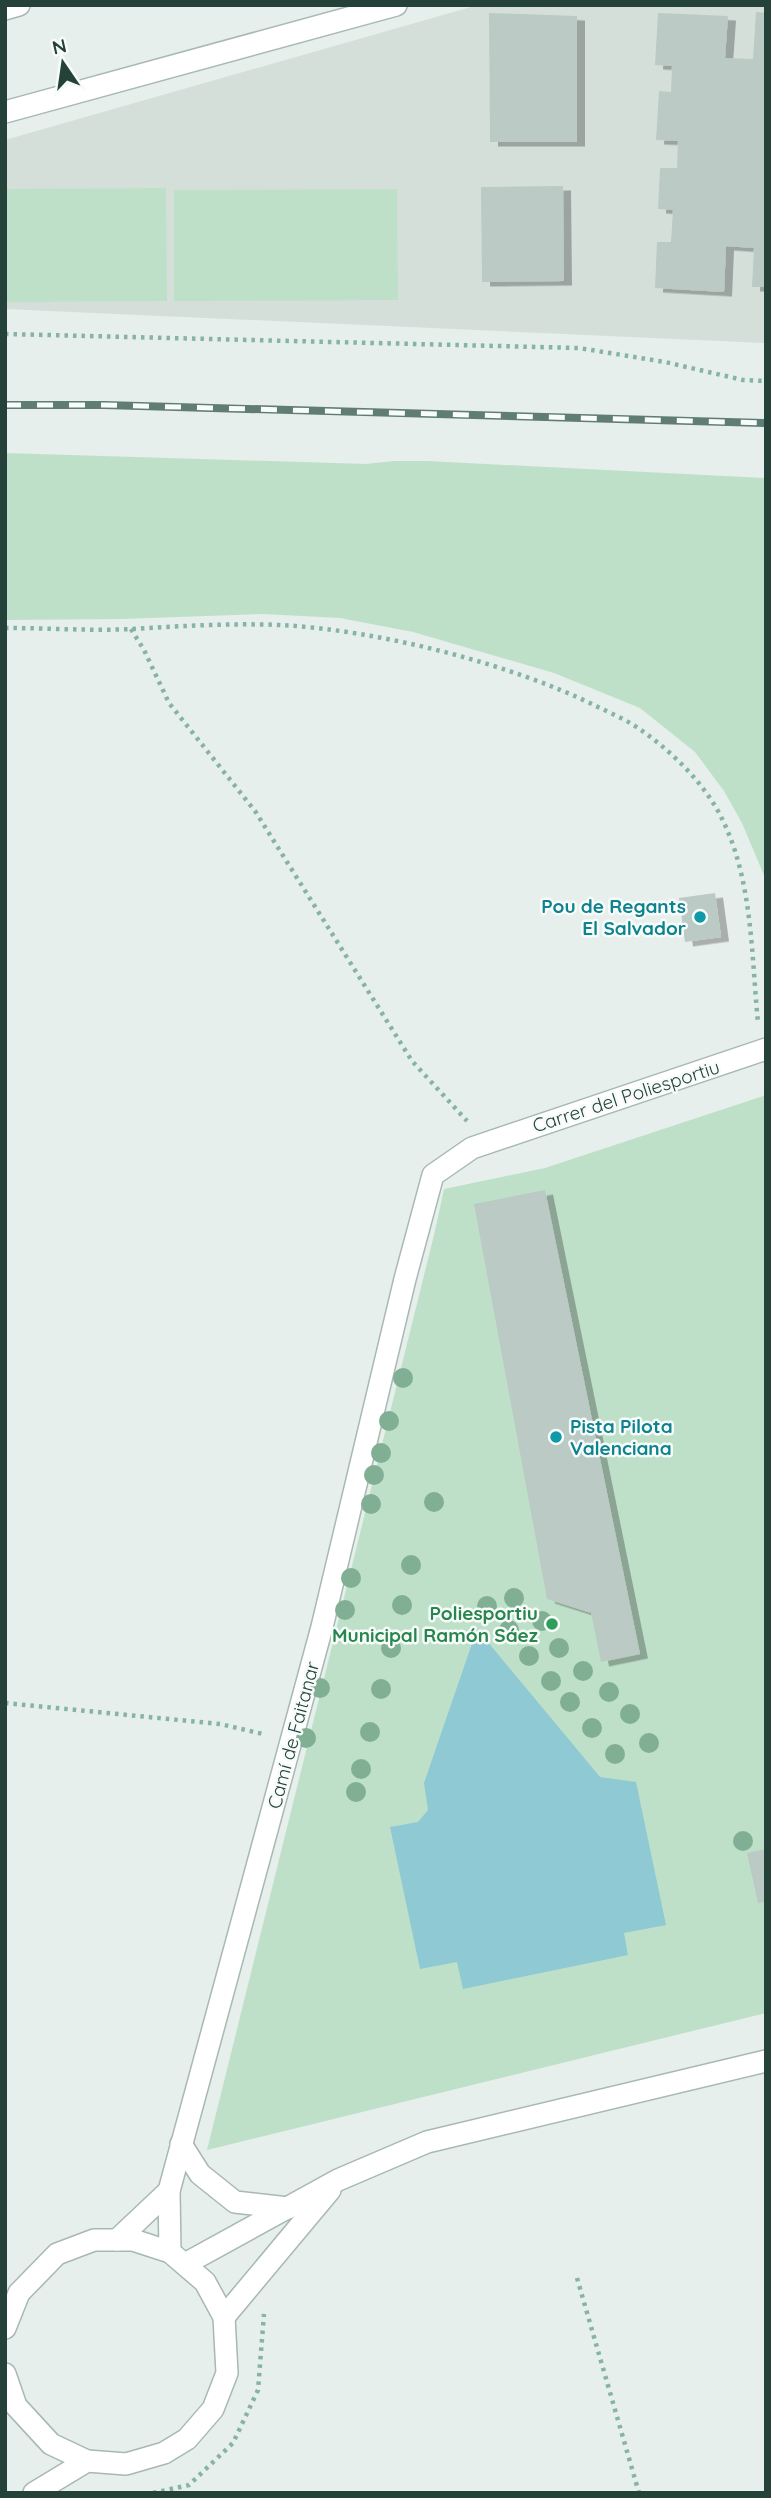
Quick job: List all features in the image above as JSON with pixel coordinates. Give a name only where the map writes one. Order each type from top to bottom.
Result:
[{"type":"street","points":[[5,9],[19,5]]},
{"type":"street","points":[[5,112],[396,5]]},
{"type":"street","name":"Carrer del Poliesportiu","points":[[487,1142],[763,1050]]},
{"type":"street","name":"Camí de Faitanar","points":[[178,2258],[169,2191],[322,1627],[405,1279],[433,1175],[472,1148],[487,1142]]},
{"type":"street","points":[[178,2258],[288,2208],[338,2180],[428,2141],[766,2061]]},
{"type":"street","points":[[181,2144],[200,2174],[235,2203],[288,2208]]},
{"type":"street","points":[[224,2317],[338,2180]]},
{"type":"street","points":[[117,2240],[169,2191]]},
{"type":"street","points":[[5,2328],[19,2293],[57,2254],[94,2240],[134,2240],[178,2258],[205,2282],[224,2317],[227,2373],[213,2409],[187,2439],[164,2453],[126,2464],[87,2461],[51,2444],[16,2406],[5,2374]]},
{"type":"street","points":[[34,2493],[87,2461]]},
{"type":"path","points":[[5,334],[579,348],[666,362],[743,380],[766,381]]},
{"type":"path","points":[[5,628],[131,629],[280,625],[346,632],[392,641],[521,676],[575,696],[636,726],[681,764],[704,790],[718,811],[730,838],[748,907],[763,1050]]},
{"type":"path","points":[[131,629],[169,703],[255,811],[412,1061],[487,1142]]},
{"type":"path","points":[[5,1703],[220,1724],[290,1743]]},
{"type":"path","points":[[577,2278],[639,2493]]},
{"type":"path","points":[[153,2493],[189,2485],[233,2443],[258,2390],[264,2306]]},
{"type":"shaded area","points":[[478,5],[766,5],[766,343],[5,309],[5,140]]},
{"type":"green space","points":[[166,188],[167,301],[5,302],[5,189]]},
{"type":"green space","points":[[397,189],[398,300],[174,301],[174,190]]},
{"type":"green space","points":[[5,453],[366,464],[427,461],[766,478],[766,880],[742,823],[724,791],[695,752],[640,708],[554,673],[413,632],[340,618],[263,614],[5,620]]},
{"type":"green space","name":"Poliesportiu Municipal Ramón Sáez","points":[[766,1095],[766,2013],[207,2150],[444,1189],[545,1168]]},
{"type":"water","points":[[477,1629],[600,1777],[636,1782],[666,1925],[624,1933],[628,1955],[463,1989],[457,1962],[420,1969],[390,1827],[418,1822],[428,1810],[424,1783]]},
{"type":"building","points":[[756,12],[766,13],[766,287],[752,287],[754,248],[726,246],[724,292],[655,288],[657,242],[671,242],[673,210],[658,209],[660,168],[677,168],[678,141],[656,140],[659,91],[671,92],[672,66],[655,65],[658,13],[728,16],[725,58],[753,59]]},
{"type":"building","points":[[489,13],[577,16],[577,142],[490,142]]},
{"type":"building","points":[[563,186],[564,281],[482,282],[481,187]]},
{"type":"building","name":"Pou de Regants El Salvador","points":[[715,893],[721,937],[685,942],[679,898]]},
{"type":"building","name":"Pista Pilota Valenciana","points":[[545,1190],[640,1654],[601,1662],[591,1613],[547,1599],[474,1204]]},
{"type":"building","points":[[766,1849],[766,1902],[758,1903],[747,1853]]},
{"type":"railway","points":[[5,405],[104,405],[766,423]]},
{"type":"place","name":"Pou de Regants El Salvador","points":[[700,917]]},
{"type":"place","name":"Pista Pilota Valenciana","points":[[556,1437]]},
{"type":"place","name":"Poliesportiu Municipal Ramón Sáez","points":[[552,1624]]}]
